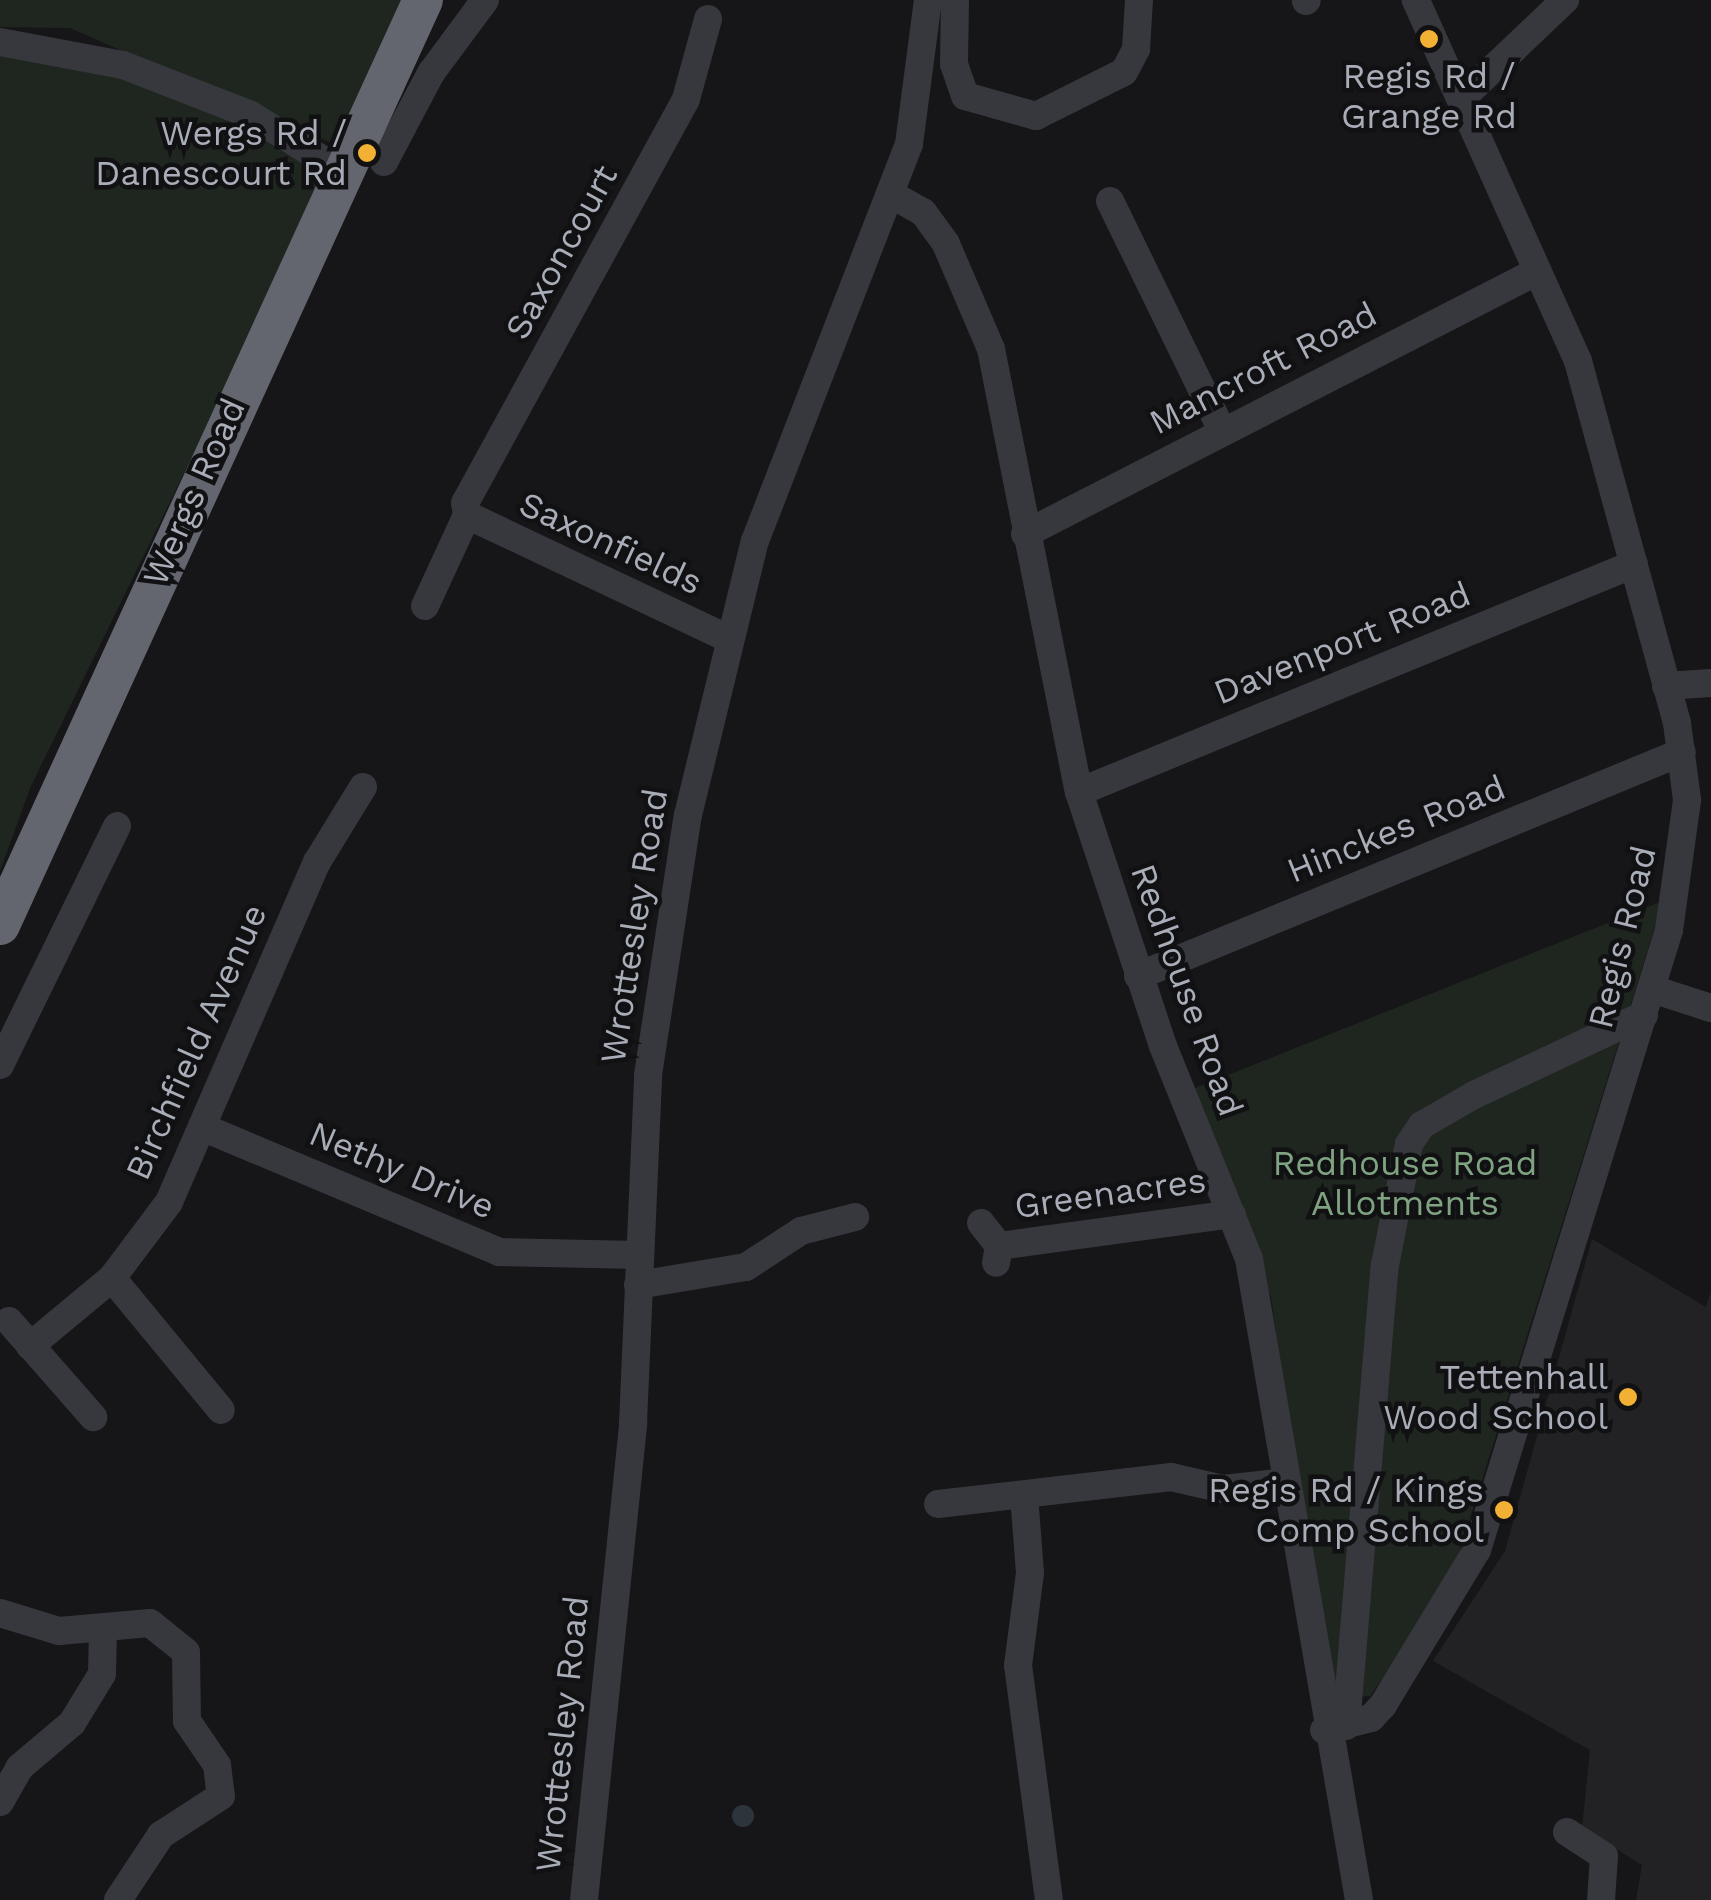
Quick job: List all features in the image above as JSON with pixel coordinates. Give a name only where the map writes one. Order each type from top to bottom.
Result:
[{"type":"highway","name":"Wergs Road","points":[[0,925],[389,60],[423,0]]},
{"type":"street","points":[[384,162],[431,73],[485,0]]},
{"type":"street","name":"Wrottesley Road","points":[[584,1900],[627,1487],[656,996],[725,637],[892,195],[920,105],[928,0]]},
{"type":"street","points":[[955,0],[954,64],[965,96],[1036,116],[1085,100],[1124,72],[1136,49],[1138,0]]},
{"type":"street","name":"Regis Road","points":[[1335,1728],[1383,1705],[1477,1550],[1682,881],[1682,752],[1578,361],[1416,0]]},
{"type":"street","points":[[1460,99],[1565,0]]},
{"type":"street","name":"Saxoncourt","points":[[425,606],[467,515],[465,503],[686,100],[708,19]]},
{"type":"street","points":[[0,42],[123,65],[251,115],[339,170]]},
{"type":"street","points":[[389,60],[431,73]]},
{"type":"street","name":"Redhouse Road","points":[[892,195],[922,212],[946,244],[990,350],[1078,792],[1138,976],[1232,1214],[1266,1327],[1287,1482],[1335,1728],[1359,1900]]},
{"type":"street","points":[[1110,201],[1221,430]]},
{"type":"street","name":"Mancroft Road","points":[[1025,534],[1221,430],[1536,272]]},
{"type":"street","name":"Saxonfields","points":[[467,515],[725,637]]},
{"type":"street","name":"Davenport Road","points":[[1078,792],[1634,564]]},
{"type":"street","points":[[1666,686],[1711,683]]},
{"type":"street","name":"Hinckes Road","points":[[1138,976],[1682,752]]},
{"type":"street","name":"Birchfield Avenue","points":[[30,1346],[112,1278],[169,1202],[338,830],[363,787]]},
{"type":"street","points":[[0,1065],[117,826]]},
{"type":"street","points":[[1335,1728],[1385,1265],[1409,1144],[1422,1125],[1648,1002],[1711,1008]]},
{"type":"street","name":"Nethy Drive","points":[[202,1127],[499,1252],[639,1256]]},
{"type":"street","name":"Greenacres","points":[[981,1224],[997,1256],[1232,1214]]},
{"type":"street","points":[[638,1286],[746,1267],[823,1237],[855,1217]]},
{"type":"street","points":[[112,1278],[221,1410]]},
{"type":"street","points":[[8,1321],[93,1417]]},
{"type":"street","points":[[938,1504],[1171,1478],[1223,1489],[1287,1482]]},
{"type":"street","points":[[1024,1496],[1030,1572],[1018,1665],[1050,1803],[1050,1900]]},
{"type":"street","points":[[0,1613],[59,1632],[150,1623],[175,1638],[186,1652],[187,1721],[222,1782],[221,1796],[138,1859],[118,1900]]},
{"type":"street","points":[[0,1802],[20,1767],[72,1722],[102,1674],[103,1629]]},
{"type":"street","points":[[1567,1832],[1604,1856],[1600,1900]]},
{"type":"shaded area","points":[[1592,1239],[1706,1307],[1711,1291],[1711,1900],[1636,1900],[1642,1865],[1582,1828],[1590,1750],[1433,1661],[1505,1551]]},
{"type":"shaded area","points":[[743,1805],[751,1808],[751,1824],[743,1827],[735,1824],[732,1816],[735,1808]]},
{"type":"green space","points":[[0,0],[410,0],[334,144],[70,28],[0,27]]},
{"type":"green space","points":[[0,50],[70,58],[249,121],[331,173],[31,786],[0,871]]},
{"type":"green space","name":"Redhouse Road Allotments","points":[[1663,901],[1448,1589],[1370,1696],[1326,1699],[1271,1297],[1188,1091]]},
{"type":"place","name":"Regis Rd / Grange Rd","points":[[1429,39]]},
{"type":"place","name":"Wergs Rd / Danescourt Rd","points":[[367,153]]},
{"type":"place","name":"Tettenhall Wood School","points":[[1628,1397]]},
{"type":"place","name":"Regis Rd / Kings Comp School","points":[[1504,1510]]}]
